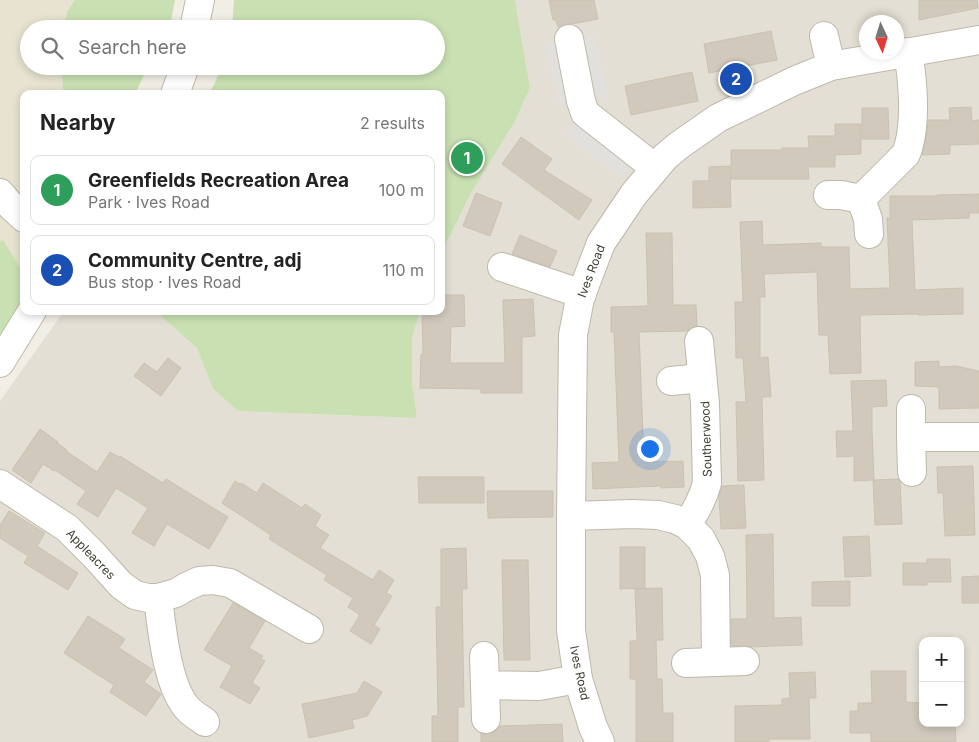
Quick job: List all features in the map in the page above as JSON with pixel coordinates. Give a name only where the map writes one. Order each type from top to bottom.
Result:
[{"type":"street","points":[[196,20],[200,0]]},
{"type":"street","points":[[824,36],[831,66]]},
{"type":"street","points":[[569,39],[585,113],[655,168]]},
{"type":"street","name":"Ives Road","points":[[600,742],[593,727],[578,679],[571,630],[571,516],[573,335],[582,294],[601,244],[634,194],[665,157],[718,118],[794,81],[831,66],[979,40]]},
{"type":"street","points":[[861,199],[906,154],[909,146],[912,123],[912,82],[908,52]]},
{"type":"street","points":[[176,90],[181,75]]},
{"type":"street","points":[[0,194],[20,214]]},
{"type":"street","points":[[828,195],[841,195],[861,199]]},
{"type":"street","points":[[861,199],[868,219],[869,234]]},
{"type":"street","points":[[502,267],[582,294]]},
{"type":"street","points":[[0,363],[30,315]]},
{"type":"street","name":"Southerwood","points":[[687,526],[700,505],[707,483],[705,404],[699,341]]},
{"type":"street","points":[[671,381],[702,378]]},
{"type":"street","points":[[911,409],[912,472]]},
{"type":"street","points":[[912,438],[979,437]]},
{"type":"street","name":"Appleacres","points":[[0,484],[67,528],[121,585],[134,595],[158,598],[176,594],[186,587],[199,582],[213,580],[230,583],[285,602],[309,629]]},
{"type":"street","points":[[571,516],[658,515],[675,519],[687,526],[701,539],[710,556],[715,575],[716,662]]},
{"type":"street","points":[[158,598],[167,660],[175,687],[177,711],[189,710],[205,722]]},
{"type":"street","points":[[484,656],[486,719]]},
{"type":"street","points":[[686,663],[745,661]]},
{"type":"street","points":[[484,685],[539,686],[578,679]]},
{"type":"shaded area","points":[[0,0],[147,0],[161,20],[20,20],[20,75],[144,75],[137,90],[20,90],[20,268],[3,241],[0,242]]},
{"type":"shaded area","points":[[515,0],[979,0],[979,742],[0,742],[0,401],[61,315],[160,315],[197,348],[213,389],[238,411],[417,418],[412,382],[412,338],[419,315],[445,315],[445,246],[471,193],[514,123],[530,88]]},
{"type":"shaded area","points":[[595,34],[607,96],[559,106],[546,44]]},
{"type":"shaded area","points":[[577,119],[633,162],[621,178],[565,136]]},
{"type":"green space","points":[[75,0],[175,0],[171,20],[66,20],[67,12]]},
{"type":"green space","points":[[234,0],[515,0],[530,88],[514,123],[471,193],[445,246],[445,90],[211,90],[218,75],[445,75],[445,20],[233,20]]},
{"type":"green space","points":[[62,75],[144,75],[137,90],[63,90]]},
{"type":"green space","points":[[3,240],[20,268],[20,307],[0,335],[0,242]]},
{"type":"green space","points":[[160,315],[419,315],[412,338],[412,382],[417,418],[238,411],[213,389],[197,348]]},
{"type":"building","points":[[549,0],[594,0],[598,19],[558,27],[556,20],[553,20]]},
{"type":"building","points":[[919,0],[977,0],[978,8],[919,20]]},
{"type":"building","points":[[771,31],[777,60],[709,73],[704,44]]},
{"type":"building","points":[[692,72],[698,101],[631,115],[625,86]]},
{"type":"building","points":[[971,107],[972,121],[979,120],[979,144],[950,145],[950,154],[922,155],[928,120],[950,120],[949,108]]},
{"type":"building","points":[[862,108],[888,108],[889,139],[862,139]]},
{"type":"building","points":[[835,124],[861,124],[861,154],[835,155],[835,167],[808,167],[809,179],[731,179],[731,150],[809,148],[808,136],[835,136]]},
{"type":"building","points":[[521,137],[552,159],[544,170],[592,200],[579,220],[502,164]]},
{"type":"building","points":[[730,166],[731,207],[693,208],[693,181],[709,181],[709,167]]},
{"type":"building","points":[[476,193],[502,203],[490,236],[463,226]]},
{"type":"building","points":[[979,194],[979,213],[969,213],[969,218],[912,220],[915,290],[963,288],[963,314],[860,315],[861,373],[830,374],[828,335],[819,335],[817,272],[764,274],[765,297],[760,297],[760,358],[768,357],[771,397],[762,397],[764,480],[738,481],[736,402],[746,402],[743,358],[736,358],[735,302],[743,302],[740,222],[762,221],[763,245],[821,243],[821,247],[849,247],[850,289],[890,288],[887,218],[890,218],[890,196]]},
{"type":"building","points":[[646,233],[672,233],[673,305],[696,305],[697,326],[690,328],[688,331],[639,332],[644,462],[683,461],[684,487],[661,488],[661,486],[593,489],[592,463],[619,462],[614,332],[611,332],[611,307],[648,306]]},
{"type":"building","points":[[520,235],[557,251],[550,267],[512,254]]},
{"type":"building","points":[[445,295],[464,295],[465,326],[451,327],[450,363],[505,363],[503,300],[533,299],[535,336],[522,337],[522,393],[481,393],[481,389],[420,388],[421,354],[423,354],[422,315],[445,315]]},
{"type":"building","points":[[168,358],[181,368],[161,396],[134,376],[144,363],[157,372]]},
{"type":"building","points":[[939,361],[939,367],[956,366],[979,371],[979,408],[939,409],[939,387],[915,386],[915,362]]},
{"type":"building","points":[[886,380],[887,406],[872,407],[874,480],[898,479],[900,482],[902,524],[875,525],[873,480],[854,481],[854,456],[837,457],[836,431],[853,431],[851,381]]},
{"type":"building","points":[[40,429],[58,442],[66,451],[97,472],[110,452],[120,456],[163,483],[166,479],[228,517],[209,549],[167,524],[154,546],[132,533],[148,508],[116,488],[98,517],[77,504],[86,491],[55,470],[43,464],[31,483],[12,470]]},
{"type":"building","points":[[973,466],[975,535],[945,536],[943,493],[938,493],[937,467]]},
{"type":"building","points":[[418,477],[484,477],[484,503],[419,503]]},
{"type":"building","points":[[235,481],[257,493],[263,483],[302,508],[305,504],[321,515],[315,526],[329,535],[320,548],[373,580],[379,570],[394,580],[386,593],[392,596],[374,625],[380,629],[371,644],[350,631],[360,615],[348,607],[353,598],[324,580],[327,575],[269,539],[271,535],[222,503]]},
{"type":"building","points":[[744,485],[746,528],[721,529],[719,497],[722,486]]},
{"type":"building","points":[[487,491],[553,491],[553,517],[488,518]]},
{"type":"building","points":[[9,511],[45,533],[37,546],[78,573],[68,590],[24,563],[28,556],[0,538],[0,525]]},
{"type":"building","points":[[773,534],[774,618],[801,617],[802,645],[731,646],[731,619],[747,619],[746,535]]},
{"type":"building","points":[[869,536],[871,576],[845,577],[843,537]]},
{"type":"building","points":[[620,547],[645,547],[645,588],[620,589]]},
{"type":"building","points":[[466,548],[467,589],[462,589],[464,707],[458,707],[458,742],[432,742],[432,716],[438,716],[436,607],[441,607],[441,549]]},
{"type":"building","points":[[927,559],[950,559],[951,582],[903,585],[903,563],[927,563]]},
{"type":"building","points":[[502,560],[528,560],[530,660],[504,660]]},
{"type":"building","points":[[979,576],[979,603],[962,603],[962,577]]},
{"type":"building","points":[[850,581],[850,606],[812,606],[812,582]]},
{"type":"building","points":[[662,588],[663,640],[656,640],[657,679],[662,679],[663,713],[673,713],[673,742],[636,742],[636,679],[630,679],[630,641],[637,641],[635,589]]},
{"type":"building","points":[[233,603],[265,621],[249,648],[263,656],[261,659],[265,661],[252,683],[260,688],[250,704],[220,687],[232,666],[204,650]]},
{"type":"building","points":[[88,616],[125,639],[119,648],[153,670],[144,682],[161,694],[146,716],[110,692],[114,685],[64,653]]},
{"type":"building","points":[[871,671],[906,671],[906,702],[919,703],[919,727],[955,727],[956,742],[871,742],[871,733],[850,733],[850,711],[858,711],[858,703],[872,703]]},
{"type":"building","points":[[815,672],[816,698],[809,698],[810,739],[769,739],[769,742],[735,742],[735,706],[782,705],[782,699],[790,698],[789,673]]},
{"type":"building","points":[[364,681],[382,692],[367,716],[352,720],[354,728],[309,738],[302,704],[357,693]]},
{"type":"building","points":[[562,724],[563,742],[481,742],[481,733],[487,735],[494,732],[500,726]]},
{"type":"place","name":"Community Centre, adj","points":[[736,79]]},
{"type":"place","name":"Greenfields Recreation Area","points":[[467,158]]}]
